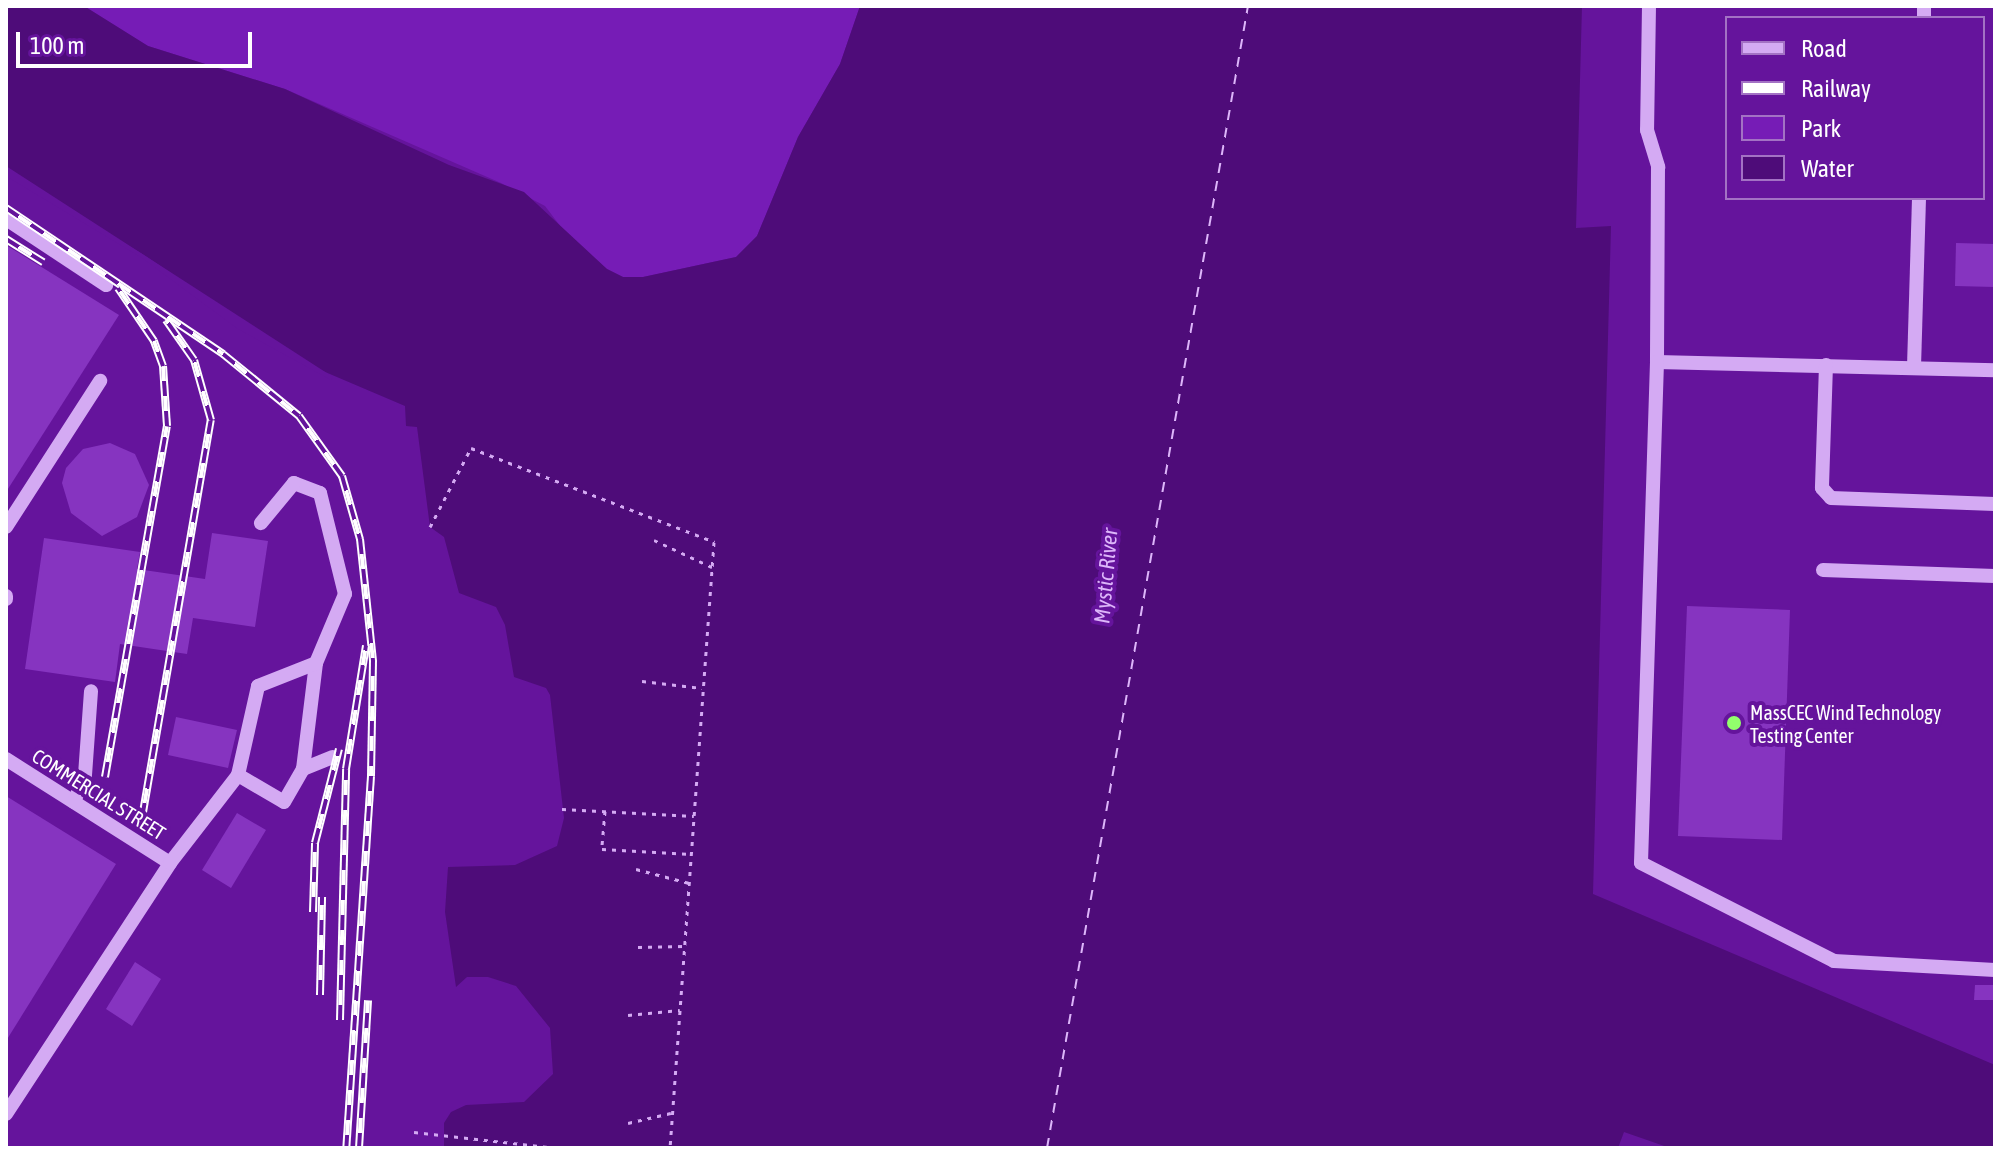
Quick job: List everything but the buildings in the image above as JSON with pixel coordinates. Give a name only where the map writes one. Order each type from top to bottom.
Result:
[{"type":"street","points":[[1649,6],[1647,130],[1658,167],[1657,362],[1641,863],[1834,961],[1995,970]]},
{"type":"street","points":[[1914,367],[1919,200]]},
{"type":"street","points":[[6,219],[106,285]]},
{"type":"street","points":[[1657,362],[1995,370]]},
{"type":"street","points":[[1826,365],[1822,488],[1831,498],[1995,504]]},
{"type":"street","points":[[6,527],[100,381]]},
{"type":"street","points":[[238,775],[284,802],[303,769],[316,663],[345,594],[320,493],[294,483],[261,523]]},
{"type":"street","points":[[1823,570],[1995,576]]},
{"type":"street","points":[[6,1114],[170,863],[238,775],[258,686],[316,663]]},
{"type":"street","points":[[74,802],[85,775],[91,691]]},
{"type":"street","points":[[303,769],[333,757]]},
{"type":"street","name":"COMMERCIAL STREET","points":[[6,759],[170,863]]},
{"type":"path","points":[[430,527],[471,448],[714,542],[670,1148]]},
{"type":"path","points":[[654,540],[712,567]]},
{"type":"path","points":[[642,681],[703,688]]},
{"type":"path","points":[[562,809],[694,816]]},
{"type":"path","points":[[605,811],[602,849],[691,854]]},
{"type":"path","points":[[636,869],[689,883]]},
{"type":"path","points":[[638,947],[684,946]]},
{"type":"path","points":[[628,1015],[680,1010]]},
{"type":"path","points":[[628,1123],[672,1113]]},
{"type":"path","points":[[414,1132],[557,1148]]},
{"type":"green space","points":[[84,6],[860,6],[840,64],[798,137],[757,236],[736,257],[643,277],[623,277],[607,269],[570,239],[545,206],[501,183],[285,89],[148,46]]},
{"type":"water","name":"Mystic River","points":[[6,6],[84,6],[148,46],[285,89],[449,165],[524,192],[607,269],[623,277],[643,277],[736,257],[757,236],[798,137],[840,64],[860,6],[1582,6],[1576,228],[1611,226],[1593,894],[1995,1065],[1995,1148],[1670,1148],[1624,1132],[1618,1148],[444,1148],[444,1123],[451,1112],[466,1105],[524,1102],[553,1074],[550,1028],[516,986],[488,977],[467,977],[456,987],[445,912],[448,867],[515,865],[557,846],[564,818],[550,695],[546,688],[514,677],[505,625],[496,607],[459,593],[444,537],[430,527],[417,427],[406,426],[405,406],[304,363],[144,255],[6,172]]},
{"type":"pier","points":[[6,166],[333,377],[331,380],[238,329],[142,258],[6,176]]},
{"type":"ferry route","points":[[1047,1148],[1248,6]]},
{"type":"railway","points":[[6,208],[223,354],[299,416],[342,476],[360,539],[373,661],[371,776],[346,1148]]},
{"type":"railway","points":[[6,239],[43,262]]},
{"type":"railway","points":[[105,777],[167,426],[163,366],[154,341],[118,288]]},
{"type":"railway","points":[[142,818],[211,420],[194,360],[166,320]]},
{"type":"railway","points":[[340,1020],[346,769],[366,646]]},
{"type":"railway","points":[[313,912],[315,843],[339,749]]},
{"type":"railway","points":[[320,995],[322,897]]},
{"type":"railway","points":[[359,1148],[368,1000]]},
{"type":"place","name":"MassCEC Wind Technology Testing Center","points":[[1734,723]]}]
